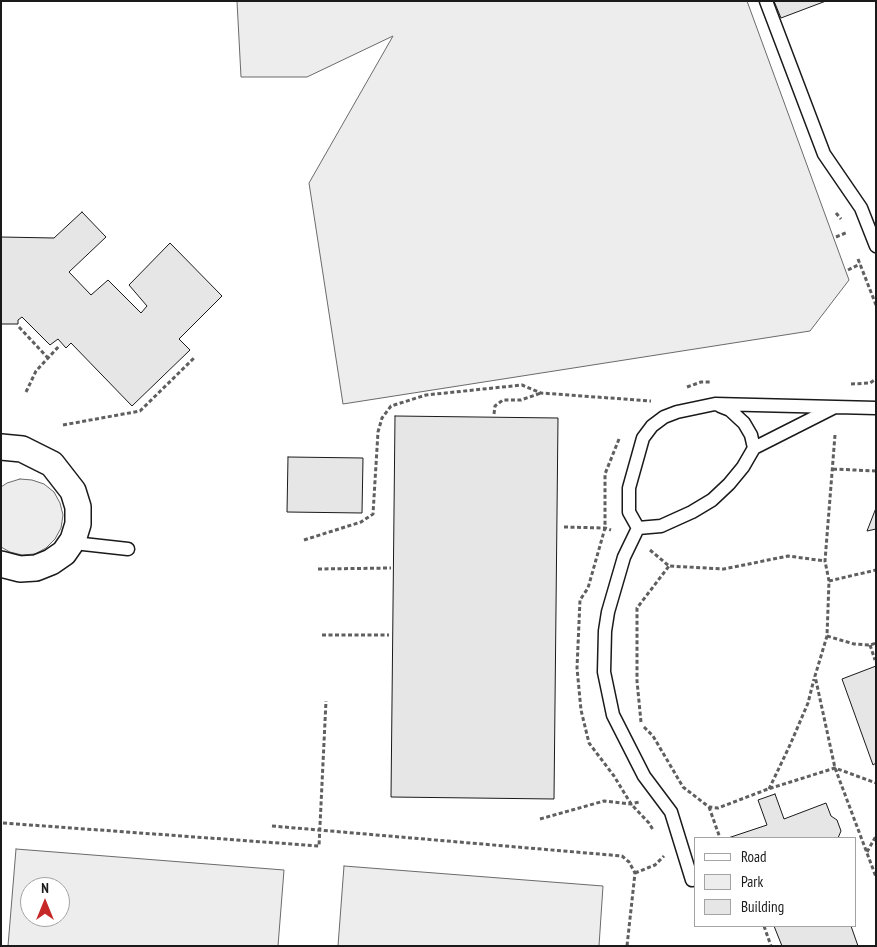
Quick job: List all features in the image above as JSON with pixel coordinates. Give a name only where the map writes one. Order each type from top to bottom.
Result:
[{"type":"street","points":[[1,447],[22,449],[52,464],[72,491],[78,507],[78,524],[73,540],[64,553],[51,562],[36,568],[20,569],[1,564]]},
{"type":"lane","points":[[766,1],[824,154],[862,208],[876,246]]},
{"type":"lane","points":[[715,404],[730,410],[739,417],[751,435],[754,448]]},
{"type":"lane","points":[[638,528],[630,512],[630,488],[643,438],[652,426],[664,417],[715,404],[876,408]]},
{"type":"lane","points":[[638,528],[661,526],[692,512],[712,500],[743,467],[754,448],[835,406]]},
{"type":"lane","points":[[638,528],[624,557],[608,612],[604,638],[604,672],[613,715],[644,776],[671,812],[692,880]]},
{"type":"lane","points":[[73,540],[83,544],[128,549]]},
{"type":"path","points":[[836,237],[848,232]]},
{"type":"path","points":[[848,270],[860,264]]},
{"type":"path","points":[[19,327],[48,358]]},
{"type":"path","points":[[26,392],[36,371],[60,345]]},
{"type":"path","points":[[63,425],[140,411],[194,358]]},
{"type":"path","points":[[173,369],[178,374]]},
{"type":"path","points":[[844,385],[870,383],[876,379]]},
{"type":"path","points":[[684,388],[701,382],[720,382]]},
{"type":"path","points":[[304,540],[361,522],[373,514],[378,432],[382,418],[390,406],[426,395],[522,385],[541,393],[652,401]]},
{"type":"path","points":[[156,386],[161,390]]},
{"type":"path","points":[[494,414],[495,406],[503,400],[521,400],[541,393]]},
{"type":"path","points":[[646,407],[652,401],[660,398]]},
{"type":"path","points":[[622,431],[605,474],[605,528],[588,588],[580,600],[577,668],[582,710],[589,743],[614,776],[631,804],[650,823],[653,831]]},
{"type":"path","points":[[768,790],[808,703],[814,676],[827,636],[829,581],[824,561],[835,435]]},
{"type":"path","points":[[833,469],[876,471]]},
{"type":"path","points":[[564,527],[605,528],[611,530]]},
{"type":"path","points":[[649,549],[669,566],[724,568],[788,556],[824,561]]},
{"type":"path","points":[[669,566],[637,608],[637,681],[641,723],[653,736],[683,787],[709,807],[718,808],[834,768],[876,783]]},
{"type":"path","points":[[318,569],[390,568]]},
{"type":"path","points":[[829,581],[876,570]]},
{"type":"path","points":[[322,635],[390,635]]},
{"type":"path","points":[[827,636],[854,644],[870,645],[876,643]]},
{"type":"path","points":[[870,645],[875,660]]},
{"type":"path","points":[[814,676],[834,768],[876,877]]},
{"type":"path","points":[[3,823],[319,846],[326,701]]},
{"type":"path","points":[[540,819],[604,801],[631,804],[645,801]]},
{"type":"path","points":[[709,807],[720,837]]},
{"type":"path","points":[[272,826],[622,856],[630,862],[635,873],[627,946]]},
{"type":"path","points":[[867,852],[876,836]]},
{"type":"path","points":[[635,873],[655,865],[665,855],[661,847]]},
{"type":"path","points":[[764,927],[771,946]]},
{"type":"green space","points":[[237,1],[747,1],[849,280],[810,331],[343,404],[309,183],[393,36],[307,77],[241,77]]},
{"type":"green space","points":[[20,479],[44,484],[54,492],[60,503],[63,515],[61,528],[55,539],[46,548],[35,554],[22,555],[1,547],[1,487]]},
{"type":"green space","points":[[16,849],[284,870],[278,946],[8,946]]},
{"type":"green space","points":[[344,866],[603,886],[599,946],[338,946]]},
{"type":"building","points":[[774,1],[826,1],[781,18]]},
{"type":"building","points":[[82,212],[106,237],[69,272],[91,295],[108,280],[141,313],[147,306],[129,285],[170,243],[222,296],[179,339],[190,350],[132,406],[71,343],[66,348],[58,339],[50,345],[22,317],[18,320],[18,324],[1,324],[1,237],[54,238]]},
{"type":"building","points":[[395,416],[558,418],[554,799],[391,797]]},
{"type":"building","points":[[288,457],[363,458],[362,513],[287,512]]},
{"type":"building","points":[[876,508],[876,529],[867,531]]},
{"type":"building","points":[[876,666],[876,763],[873,765],[842,679]]},
{"type":"building","points":[[775,794],[784,819],[826,803],[831,816],[837,820],[841,831],[838,837],[731,837],[767,825],[758,800]]},
{"type":"building","points":[[774,927],[851,927],[858,946],[782,946]]}]
